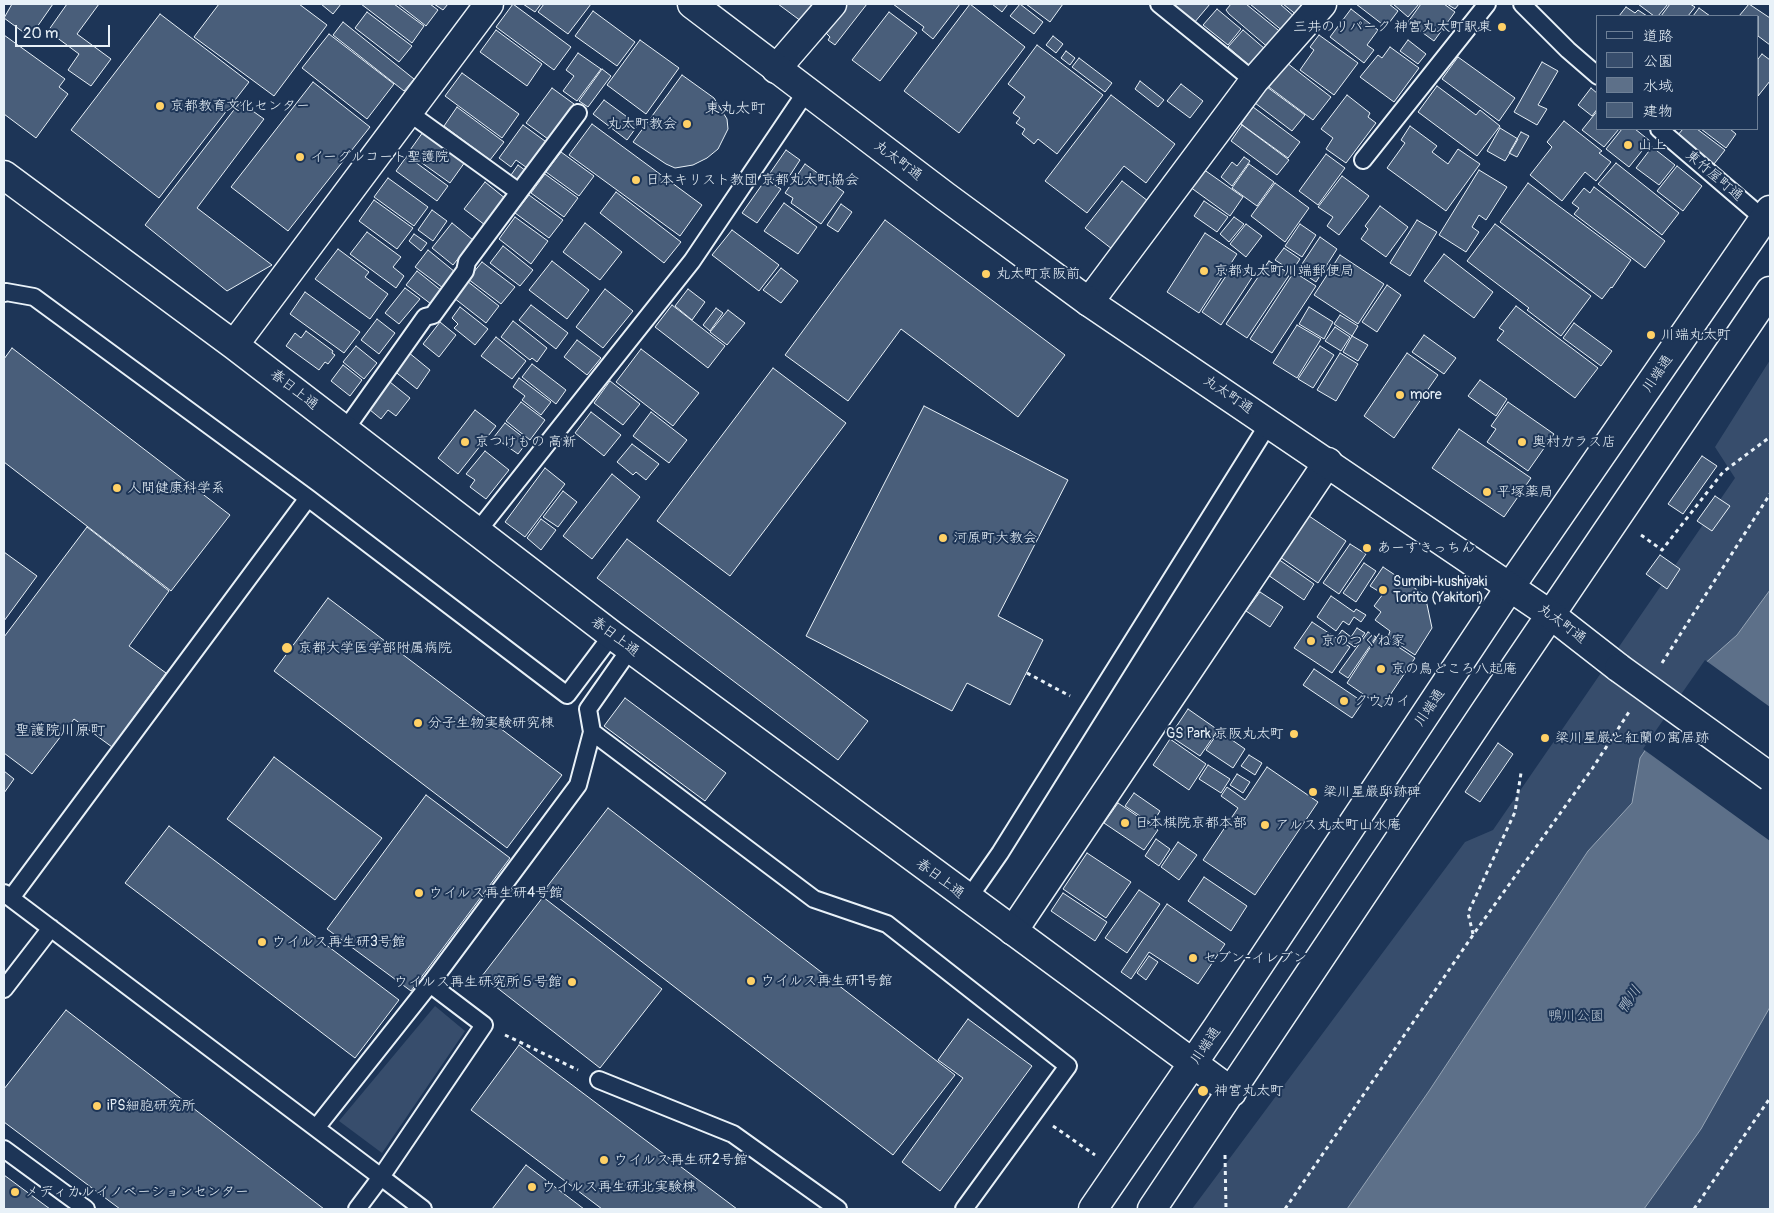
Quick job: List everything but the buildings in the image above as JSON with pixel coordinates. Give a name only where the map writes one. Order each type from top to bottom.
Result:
[{"type":"street","points":[[234,345],[489,4]]},
{"type":"street","name":"丸太町通","points":[[692,4],[806,92],[1089,302],[1269,422],[1551,615],[1619,668],[1770,778]]},
{"type":"street","points":[[776,69],[832,4]]},
{"type":"street","points":[[1089,302],[1254,81],[1322,4]]},
{"type":"street","name":"春日上通","points":[[4,175],[234,345],[621,642],[1232,1092]]},
{"type":"street","name":"川端通","points":[[1093,1209],[1193,1065],[1510,588],[1768,217]]},
{"type":"street","points":[[1152,1209],[1770,292]]},
{"type":"street","points":[[1013,931],[1328,462]]},
{"type":"lane","points":[[1159,4],[1254,81]]},
{"type":"lane","points":[[1363,160],[1487,4]]},
{"type":"lane","points":[[1522,4],[1568,50],[1596,74]]},
{"type":"lane","points":[[477,532],[692,260],[806,92]]},
{"type":"lane","points":[[408,112],[519,192]]},
{"type":"lane","points":[[345,430],[425,317],[433,315],[465,272],[467,262],[578,113]]},
{"type":"lane","name":"東竹屋町通","points":[[1659,130],[1768,217]]},
{"type":"lane","points":[[4,293],[34,297],[308,498],[567,695],[592,732],[814,899],[887,924],[1068,1066],[964,1209]]},
{"type":"lane","points":[[968,899],[1000,853],[1269,422]]},
{"type":"lane","points":[[308,498],[7,896],[423,1209]]},
{"type":"lane","points":[[567,695],[621,642]]},
{"type":"lane","points":[[316,1128],[430,984],[578,785],[592,732],[588,709],[621,642]]},
{"type":"lane","points":[[4,989],[51,928]]},
{"type":"lane","points":[[358,1209],[484,1025],[430,984]]},
{"type":"lane","points":[[599,1080],[733,1134],[838,1209]]},
{"type":"lane","points":[[4,1149],[86,1209]]},
{"type":"path","points":[[1640,534],[1662,550],[1722,472],[1770,437]]},
{"type":"path","points":[[1661,664],[1770,494]]},
{"type":"path","points":[[1285,1209],[1473,935],[1592,769],[1634,705]]},
{"type":"path","points":[[1473,935],[1468,913],[1515,812],[1521,773]]},
{"type":"path","points":[[484,1025],[599,1080]]},
{"type":"path","points":[[1694,1209],[1770,1098]]},
{"type":"path","points":[[1034,1113],[1096,1156]]},
{"type":"path","points":[[1225,1147],[1226,1209]]},
{"type":"green space","name":"鴨川公園","points":[[1770,360],[1770,1209],[1192,1209],[1465,842],[1493,830],[1735,478],[1715,447]]},
{"type":"green space","points":[[435,1006],[465,1031],[382,1153],[339,1121]]},
{"type":"water","name":"鴨川","points":[[1770,590],[1770,1007],[1701,1129],[1644,1209],[1347,1209],[1429,1091],[1588,851],[1632,803],[1640,758],[1702,666],[1737,635]]},
{"type":"pier","points":[[1705,660],[1770,707],[1770,841],[1643,749]]},
{"type":"place","name":"三井のリパーク 神宮丸太町駅東","points":[[1502,27]]},
{"type":"place","name":"京都教育文化センター","points":[[160,106]]},
{"type":"place","name":"丸太町教会","points":[[687,124]]},
{"type":"place","name":"山上","points":[[1628,145]]},
{"type":"place","name":"イーグルコート聖護院","points":[[300,157]]},
{"type":"place","name":"日本キリスト教団 京都丸太町協会","points":[[636,180]]},
{"type":"place","name":"京都丸太町川端郵便局","points":[[1204,271]]},
{"type":"place","name":"丸太町京阪前","points":[[986,274]]},
{"type":"place","name":"川端丸太町","points":[[1651,335]]},
{"type":"place","name":"more","points":[[1400,395]]},
{"type":"place","name":"京つけもの 高新","points":[[465,442]]},
{"type":"place","name":"奥村ガラス店","points":[[1522,442]]},
{"type":"place","name":"人間健康科学系","points":[[117,488]]},
{"type":"place","name":"平塚薬局","points":[[1487,492]]},
{"type":"place","name":"河原町大教会","points":[[943,538]]},
{"type":"place","name":"あーすきっちん","points":[[1367,548]]},
{"type":"place","name":"Sumibi-kushiyaki Torito (Yakitori)","points":[[1383,590]]},
{"type":"place","name":"京のつくね家","points":[[1311,641]]},
{"type":"place","name":"京都大学医学部附属病院","points":[[287,648]]},
{"type":"place","name":"京の鳥どころ八起庵","points":[[1381,669]]},
{"type":"place","name":"クウカイ","points":[[1344,701]]},
{"type":"place","name":"分子生物実験研究棟","points":[[418,723]]},
{"type":"place","name":"GS Park 京阪丸太町","points":[[1294,734]]},
{"type":"place","name":"梁川星巌と紅蘭の寓居跡","points":[[1545,738]]},
{"type":"place","name":"梁川星巌邸跡碑","points":[[1313,792]]},
{"type":"place","name":"日本棋院京都本部","points":[[1125,823]]},
{"type":"place","name":"アルス丸太町山水庵","points":[[1265,825]]},
{"type":"place","name":"ウイルス再生研4号館","points":[[419,893]]},
{"type":"place","name":"ウイルス再生研3号館","points":[[262,942]]},
{"type":"place","name":"セブン-イレブン","points":[[1193,958]]},
{"type":"place","name":"ウイルス再生研1号館","points":[[751,981]]},
{"type":"place","name":"ウイルス再生研究所５号館","points":[[572,982]]},
{"type":"place","name":"神宮丸太町","points":[[1203,1091]]},
{"type":"place","name":"iPS細胞研究所","points":[[97,1106]]},
{"type":"place","name":"ウイルス再生研2号館","points":[[604,1160]]},
{"type":"place","name":"ウイルス再生研北実験棟","points":[[532,1187]]},
{"type":"place","name":"メディカルイノベーションセンター","points":[[15,1192]]},
{"type":"district","name":"東丸太町","points":[[735,109]]},
{"type":"district","name":"聖護院川原町","points":[[60,731]]}]
